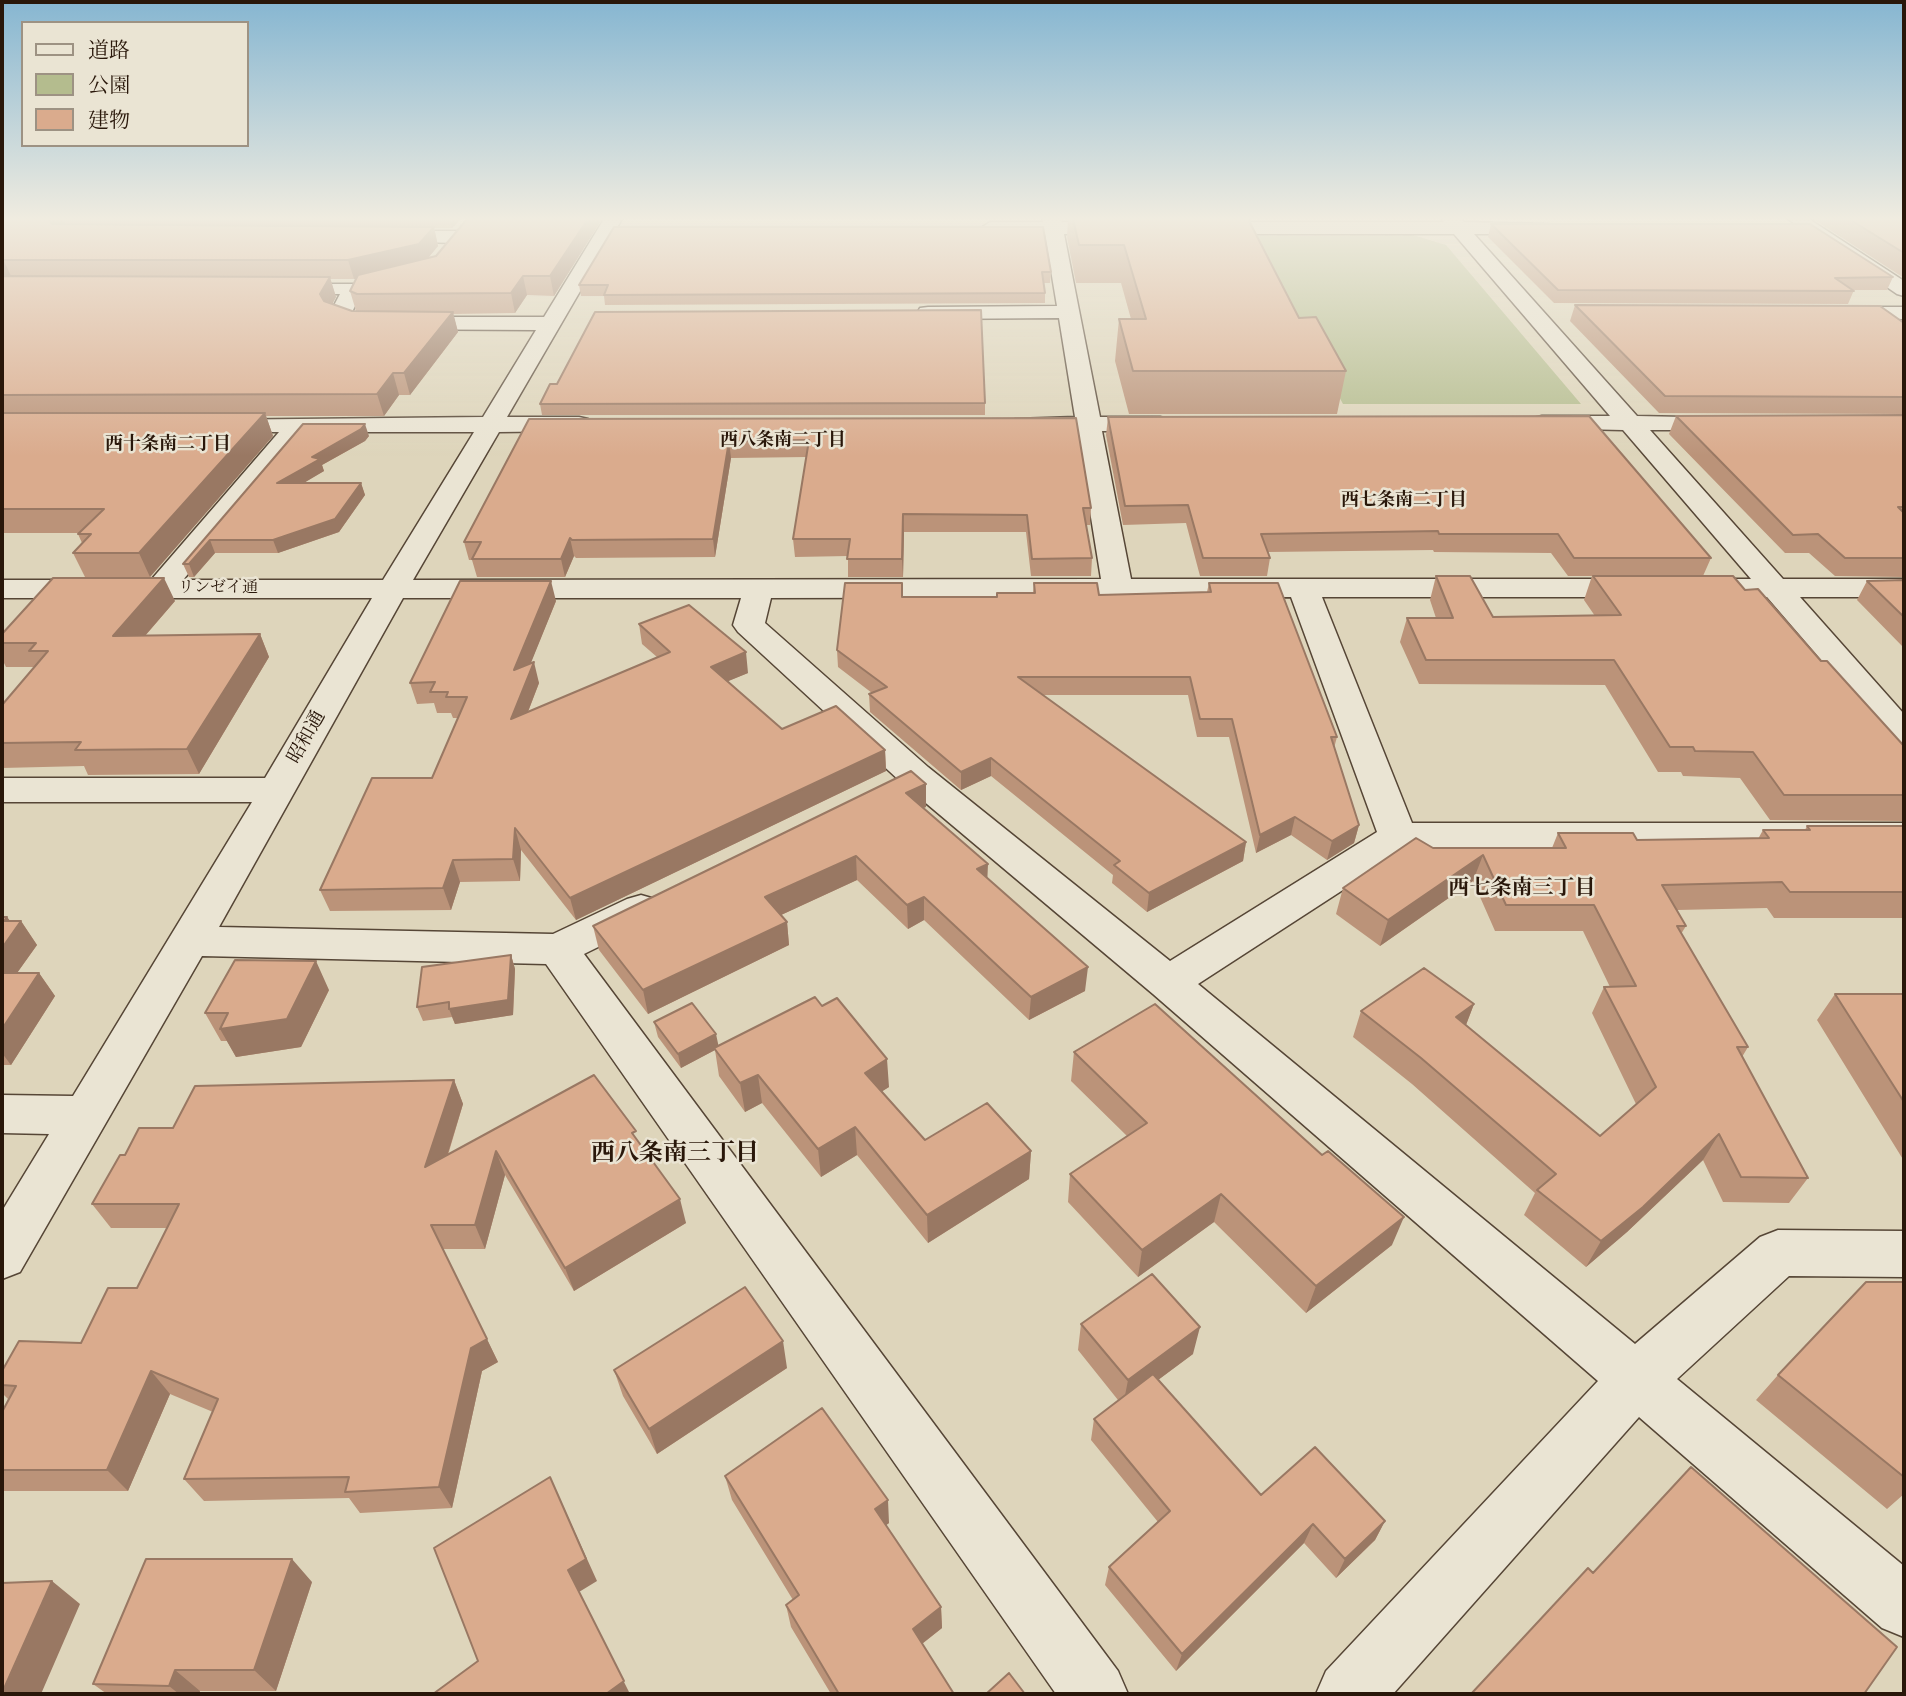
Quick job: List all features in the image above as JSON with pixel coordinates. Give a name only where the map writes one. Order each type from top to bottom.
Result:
[{"type":"street","points":[[352,298],[340,315],[359,323],[561,318]]},
{"type":"street","name":"昭和通","points":[[2,1256],[279,790],[393,588],[490,425],[573,298]]},
{"type":"street","points":[[1066,298],[1118,589]]},
{"type":"street","points":[[1521,298],[1904,735]]},
{"type":"street","points":[[905,313],[1069,313]]},
{"type":"street","points":[[1534,313],[1562,313]]},
{"type":"street","points":[[1822,313],[1904,313]]},
{"type":"street","points":[[1520,423],[1754,423]]},
{"type":"street","points":[[191,425],[606,424]]},
{"type":"street","points":[[1005,424],[1185,424]]},
{"type":"street","points":[[159,589],[299,425]]},
{"type":"street","points":[[759,587],[749,625],[897,784],[1168,983],[1904,1606]]},
{"type":"street","points":[[1303,588],[1398,836]]},
{"type":"street","name":"リンゼイ通","points":[[2,589],[1904,588]]},
{"type":"street","points":[[2,790],[279,790]]},
{"type":"street","points":[[1168,983],[1398,836],[1904,836]]},
{"type":"street","points":[[190,941],[558,949],[669,895]]},
{"type":"street","points":[[558,949],[1095,1694]]},
{"type":"street","points":[[2,1114],[88,1115]]},
{"type":"street","points":[[1349,1694],[1637,1380],[1778,1253],[1904,1254]]},
{"type":"green space","points":[[1286,298],[1491,298],[1581,404],[1343,404]]},
{"type":"building","points":[[2,298],[322,298],[352,311],[453,312],[404,373],[393,373],[377,394],[2,395]]},
{"type":"building","points":[[1140,298],[1289,298],[1299,318],[1316,317],[1346,371],[1133,371],[1119,319],[1146,319]]},
{"type":"building","points":[[1575,305],[1880,306],[1904,323],[1904,397],[1665,396]]},
{"type":"building","points":[[981,310],[985,403],[540,404],[550,384],[557,384],[595,312]]},
{"type":"building","points":[[2,413],[265,413],[139,553],[73,553],[91,534],[78,534],[104,509],[2,509]]},
{"type":"building","points":[[1904,415],[1904,507],[1898,507],[1904,513],[1904,558],[1845,558],[1818,534],[1793,535],[1676,416]]},
{"type":"building","points":[[1589,416],[1711,558],[1574,558],[1558,534],[1439,534],[1438,531],[1261,534],[1270,558],[1203,558],[1188,505],[1125,506],[1108,417]]},
{"type":"building","points":[[1076,418],[1091,508],[1083,508],[1092,558],[1032,559],[1027,515],[903,514],[902,559],[847,559],[850,539],[793,539],[809,440],[729,441],[713,539],[570,538],[561,559],[472,559],[481,542],[464,542],[529,419]]},
{"type":"building","points":[[303,424],[365,424],[361,429],[312,457],[320,459],[277,483],[361,483],[335,519],[273,540],[210,540],[189,564],[183,564]]},
{"type":"building","points":[[1436,576],[1470,576],[1493,617],[1621,615],[1593,576],[1733,576],[1745,590],[1758,589],[1821,661],[1827,661],[1904,746],[1904,795],[1784,795],[1753,752],[1695,751],[1693,747],[1670,747],[1614,660],[1426,660],[1407,618],[1453,618]]},
{"type":"building","points":[[53,578],[164,578],[113,636],[260,634],[187,749],[75,750],[81,742],[2,743],[2,705],[48,651],[29,651],[36,643],[2,643],[2,634]]},
{"type":"building","points":[[1904,580],[1904,617],[1867,581]]},
{"type":"building","points":[[460,581],[551,581],[514,670],[534,662],[511,719],[670,652],[639,624],[689,605],[746,652],[711,667],[782,729],[836,706],[885,750],[570,898],[515,828],[513,859],[453,860],[443,888],[320,890],[372,778],[432,778],[467,697],[446,697],[448,692],[430,692],[435,682],[410,683]]},
{"type":"building","points":[[845,583],[902,583],[902,597],[997,597],[997,593],[1035,593],[1034,583],[1097,583],[1099,595],[1211,592],[1209,583],[1278,583],[1337,737],[1331,737],[1359,825],[1332,841],[1295,817],[1260,835],[1232,719],[1200,719],[1190,677],[1018,677],[1246,842],[1149,893],[1114,865],[1120,861],[991,758],[961,772],[869,694],[887,687],[837,650]]},
{"type":"building","points":[[911,771],[926,784],[906,793],[988,864],[977,869],[1088,967],[1031,997],[924,897],[907,905],[856,856],[765,897],[787,922],[643,990],[593,926]]},
{"type":"building","points":[[1807,826],[1904,826],[1904,892],[1790,892],[1782,882],[1662,885],[1686,926],[1677,926],[1748,1047],[1737,1047],[1808,1178],[1741,1177],[1719,1134],[1643,1207],[1601,1241],[1537,1190],[1556,1174],[1421,1058],[1361,1011],[1424,968],[1474,1004],[1456,1017],[1600,1136],[1656,1087],[1604,987],[1636,986],[1594,905],[1506,905],[1483,855],[1388,920],[1343,888],[1416,838],[1433,848],[1566,848],[1558,833],[1633,833],[1637,840],[1769,838],[1763,830],[1810,830]]},
{"type":"building","points":[[2,917],[7,917],[4,921],[21,921],[2,948]]},
{"type":"building","points":[[511,955],[508,1000],[449,1009],[449,1002],[417,1007],[422,967]]},
{"type":"building","points":[[235,960],[316,961],[287,1019],[220,1029],[228,1013],[205,1013]]},
{"type":"building","points":[[2,973],[39,973],[2,1029]]},
{"type":"building","points":[[1835,994],[1904,994],[1904,1102]]},
{"type":"building","points":[[815,997],[822,1006],[837,998],[887,1059],[865,1073],[925,1140],[987,1103],[1031,1151],[927,1215],[855,1127],[818,1149],[758,1075],[740,1083],[714,1048]]},
{"type":"building","points":[[692,1003],[716,1034],[678,1054],[654,1022]]},
{"type":"building","points":[[1155,1004],[1322,1155],[1328,1151],[1404,1217],[1316,1286],[1221,1194],[1142,1250],[1070,1174],[1147,1123],[1074,1052]]},
{"type":"building","points":[[594,1075],[636,1131],[632,1133],[680,1199],[565,1268],[496,1151],[475,1225],[431,1225],[487,1339],[471,1348],[439,1487],[345,1492],[349,1477],[184,1479],[218,1399],[151,1371],[107,1470],[2,1470],[2,1412],[16,1386],[2,1385],[2,1371],[19,1341],[81,1343],[108,1288],[137,1288],[179,1204],[92,1204],[120,1155],[125,1155],[139,1128],[173,1128],[195,1086],[454,1080],[425,1167]]},
{"type":"building","points":[[1152,1274],[1200,1327],[1128,1380],[1081,1324]]},
{"type":"building","points":[[1866,1282],[1904,1282],[1904,1477],[1778,1375]]},
{"type":"building","points":[[745,1287],[783,1341],[649,1429],[614,1370]]},
{"type":"building","points":[[1153,1374],[1261,1495],[1315,1447],[1385,1521],[1345,1559],[1313,1524],[1182,1654],[1109,1567],[1170,1511],[1094,1419]]},
{"type":"building","points":[[822,1408],[888,1500],[875,1509],[941,1607],[913,1629],[954,1694],[839,1694],[786,1605],[799,1595],[725,1476]]},
{"type":"building","points":[[1691,1467],[1897,1647],[1864,1694],[1471,1694],[1588,1568],[1593,1573]]},
{"type":"building","points":[[550,1477],[586,1559],[568,1570],[624,1681],[606,1694],[433,1694],[478,1661],[434,1548]]},
{"type":"building","points":[[146,1559],[292,1559],[254,1670],[175,1670],[169,1686],[93,1684]]},
{"type":"building","points":[[52,1581],[2,1693],[2,1583]]},
{"type":"building","points":[[1009,1673],[1025,1694],[986,1694]]},
{"type":"district","name":"西八条南二丁目","points":[[783,442]]},
{"type":"district","name":"西十条南二丁目","points":[[168,446]]},
{"type":"district","name":"西七条南二丁目","points":[[1404,502]]},
{"type":"district","name":"西七条南三丁目","points":[[1522,890]]},
{"type":"district","name":"西八条南三丁目","points":[[675,1156]]}]
